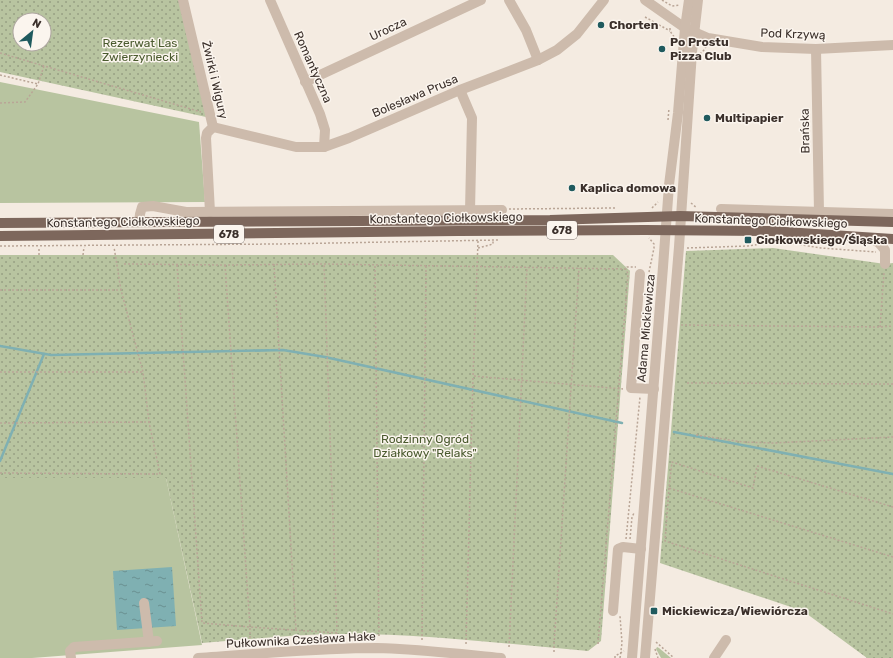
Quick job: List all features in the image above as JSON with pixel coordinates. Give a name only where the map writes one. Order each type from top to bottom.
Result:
[{"type":"main road","name":"Konstantego Ciołkowskiego","points":[[0,223],[550,220],[680,216],[718,212],[847,221],[893,222]]},
{"type":"main road","points":[[718,212],[712,221],[714,229],[718,231]]},
{"type":"main road","points":[[630,230],[634,228],[635,224],[631,217]]},
{"type":"main road","points":[[845,236],[840,232],[840,229],[847,221]]},
{"type":"main road","name":"Konstantego Ciołkowskiego","points":[[0,236],[466,230],[666,230],[770,231],[893,239]]},
{"type":"street","name":"Żwirki i Wigury","points":[[183,0],[213,126],[206,138],[210,212]]},
{"type":"street","name":"Urocza","points":[[305,82],[481,0]]},
{"type":"street","points":[[509,0],[526,30],[538,60]]},
{"type":"street","name":"Bolesława Prusa","points":[[213,126],[296,147],[324,147],[349,138],[460,90],[538,60],[557,50],[577,34],[604,0]]},
{"type":"street","name":"Pod Krzywą","points":[[645,0],[685,28],[708,38],[762,47],[816,48],[893,46]]},
{"type":"street","name":"Adama Mickiewicza","points":[[632,658],[669,185],[686,75],[695,33],[698,0]]},
{"type":"street","name":"Romantyczna","points":[[272,1],[305,82],[320,114],[325,130],[324,147]]},
{"type":"street","name":"Adama Mickiewicza","points":[[645,658],[650,639],[680,231],[686,75],[685,2]]},
{"type":"street","name":"Brańska","points":[[816,48],[819,212]]},
{"type":"street","points":[[460,90],[472,118],[470,211]]},
{"type":"street","points":[[669,185],[672,189],[677,190],[682,186]]},
{"type":"street","points":[[139,222],[142,207],[148,206],[186,212],[502,210]]},
{"type":"street","name":"Konstantego Ciołkowskiego","points":[[734,213],[819,212],[893,214]]},
{"type":"street","points":[[871,238],[887,257]]},
{"type":"street","points":[[663,267],[671,263],[677,267]]},
{"type":"street","points":[[644,276],[636,388],[654,388]]},
{"type":"street","points":[[616,612],[618,549],[620,547],[641,550]]},
{"type":"street","points":[[71,658],[70,651],[74,647],[153,641],[144,603]]},
{"type":"street","points":[[634,638],[650,639]]},
{"type":"street","points":[[714,658],[726,640]]},
{"type":"street","name":"Pułkownika Czesława Hake","points":[[198,658],[316,650],[378,648],[501,658]]},
{"type":"path","points":[[662,0],[672,6],[678,6],[685,2]]},
{"type":"path","points":[[645,17],[670,31]]},
{"type":"path","points":[[700,54],[705,49]]},
{"type":"path","points":[[0,53],[210,115]]},
{"type":"path","points":[[0,103],[25,102],[38,84],[45,66]]},
{"type":"path","points":[[0,75],[38,84]]},
{"type":"path","points":[[502,210],[515,208],[621,208]]},
{"type":"path","points":[[644,276],[654,248],[652,242],[645,239]]},
{"type":"path","points":[[0,246],[114,246],[500,240]]},
{"type":"path","points":[[466,644],[478,241]]},
{"type":"path","points":[[478,248],[493,244],[493,241]]},
{"type":"path","points":[[685,246],[761,244],[781,241],[828,248],[875,252],[887,257],[880,327]]},
{"type":"path","points":[[39,243],[39,255]]},
{"type":"path","points":[[84,243],[84,255]]},
{"type":"path","points":[[0,473],[160,474],[150,422],[143,372],[121,290],[114,255],[114,243]]},
{"type":"path","points":[[124,264],[324,264],[626,269],[627,267],[637,266],[644,276]]},
{"type":"path","points":[[274,264],[296,630]]},
{"type":"path","points":[[324,264],[337,638]]},
{"type":"path","points":[[178,265],[202,623],[337,633]]},
{"type":"path","points":[[225,265],[250,640]]},
{"type":"path","points":[[374,266],[379,638]]},
{"type":"path","points":[[422,640],[426,266]]},
{"type":"path","points":[[509,647],[527,267]]},
{"type":"path","points":[[554,652],[579,268]]},
{"type":"path","points":[[598,644],[628,274],[626,269]]},
{"type":"path","points":[[0,290],[121,290]]},
{"type":"path","points":[[679,325],[893,326]]},
{"type":"path","points":[[0,372],[143,372]]},
{"type":"path","points":[[473,376],[571,383],[618,389],[636,388],[625,548]]},
{"type":"path","points":[[687,383],[893,384]]},
{"type":"path","points":[[0,423],[150,422]]},
{"type":"path","points":[[696,434],[743,442],[773,443],[893,437]]},
{"type":"path","points":[[893,506],[757,466],[753,488],[672,462],[665,540],[893,614]]},
{"type":"path","points":[[669,488],[893,558]]},
{"type":"path","points":[[616,612],[622,643],[620,658]]},
{"type":"path","points":[[650,639],[674,658]]},
{"type":"green space","name":"Rezerwat Las Zwierzyniecki","points":[[0,0],[180,0],[206,117],[0,72]]},
{"type":"green space","points":[[0,82],[199,122],[205,202],[0,203]]},
{"type":"green space","points":[[773,248],[885,264],[893,263],[893,658],[867,658],[803,611],[660,563],[686,251]]},
{"type":"green space","name":"Rodzinny Ogród Działkowy \"Relaks\"","points":[[0,255],[613,255],[630,271],[601,641],[588,651],[400,635],[369,634],[304,635],[202,643],[166,478],[0,478]]},
{"type":"green space","points":[[0,478],[166,478],[202,645],[32,658],[0,658]]},
{"type":"green space","points":[[657,647],[671,658],[661,658],[656,649]]},
{"type":"water","points":[[172,567],[176,626],[117,630],[113,571]]},
{"type":"waterway","points":[[0,346],[51,355],[283,350],[325,357],[622,423]]},
{"type":"waterway","points":[[0,461],[44,354]]},
{"type":"waterway","points":[[674,432],[893,474]]},
{"type":"place","name":"Chorten","points":[[601,25]]},
{"type":"place","name":"Po Prostu Pizza Club","points":[[662,49]]},
{"type":"place","name":"Multipapier","points":[[707,118]]},
{"type":"place","name":"Kaplica domowa","points":[[572,188]]},
{"type":"place","name":"Ciołkowskiego/Śląska","points":[[748,240]]},
{"type":"place","name":"Mickiewicza/Wiewiórcza","points":[[654,611]]}]
